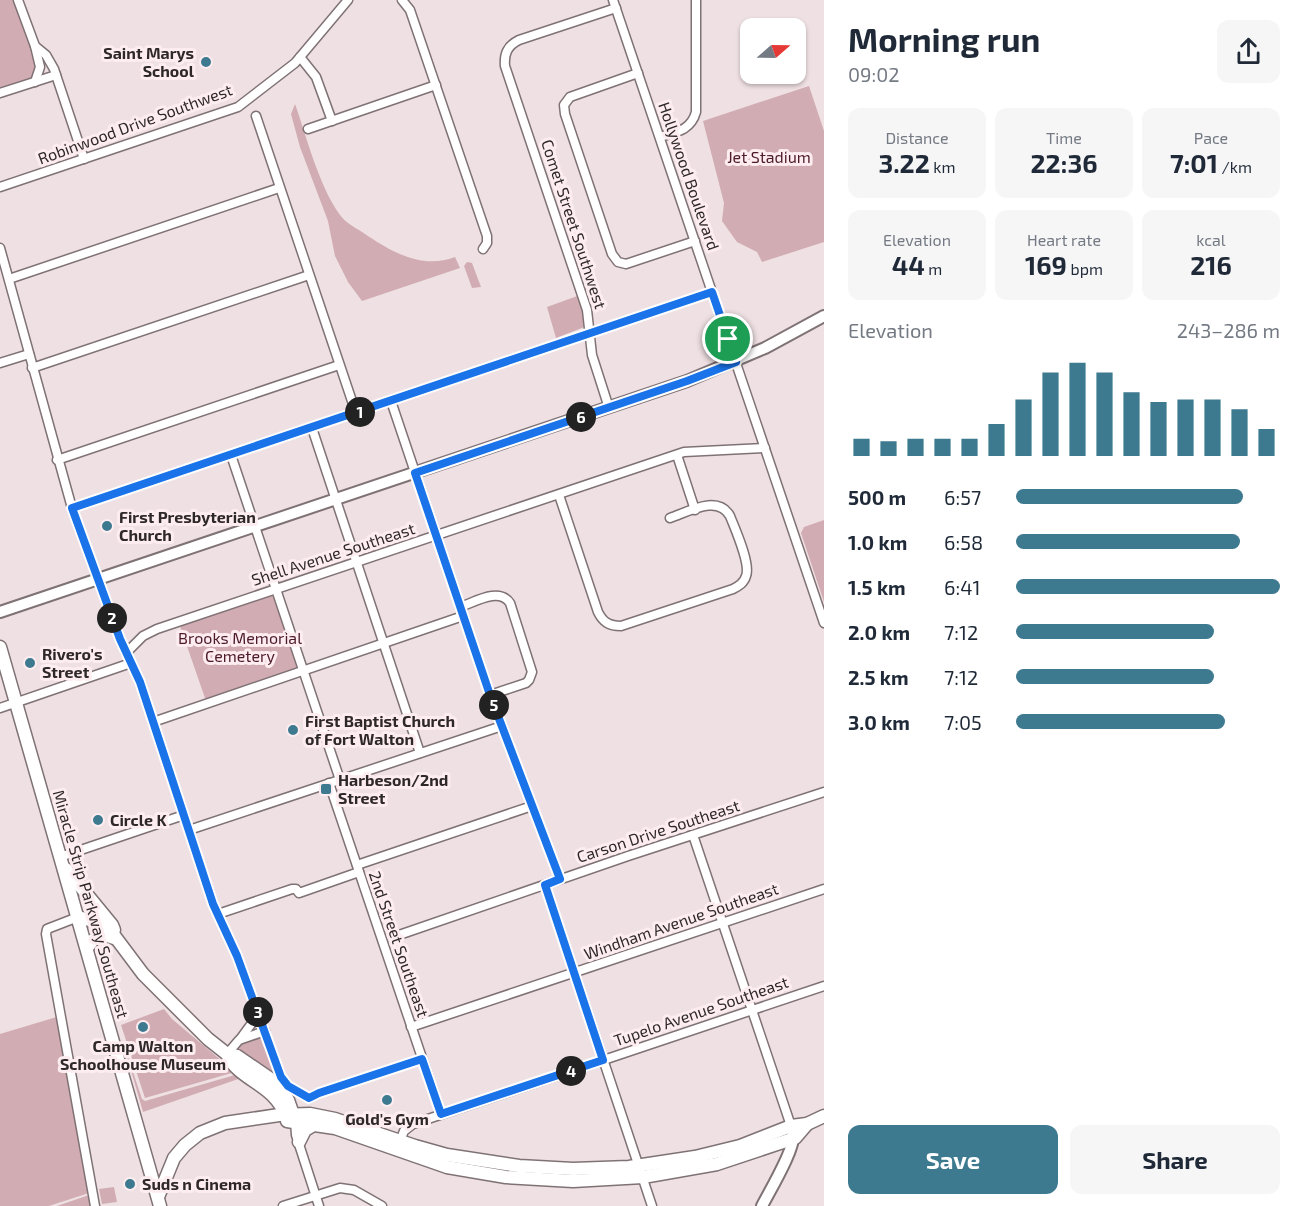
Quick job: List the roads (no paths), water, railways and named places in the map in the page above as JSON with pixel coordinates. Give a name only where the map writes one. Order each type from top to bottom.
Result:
[{"type":"highway","name":"Miracle Strip Parkway Southeast","points":[[0,646],[159,1202]]},
{"type":"highway","points":[[62,861],[112,925],[118,940]]},
{"type":"highway","points":[[78,917],[101,924],[110,930],[143,974],[202,1034],[228,1054],[237,1056],[275,1082],[288,1100],[291,1118]]},
{"type":"highway","points":[[87,948],[93,939],[101,934],[118,940]]},
{"type":"highway","points":[[228,1054],[231,1064],[274,1095],[291,1118],[398,1146],[517,1166],[641,1171],[793,1132],[824,1116]]},
{"type":"highway","points":[[263,1118],[272,1108],[274,1095]]},
{"type":"highway","points":[[159,1202],[174,1158],[191,1139],[216,1126],[263,1118],[291,1118],[310,1114],[335,1119],[398,1146]]},
{"type":"highway","points":[[298,1138],[315,1124]]},
{"type":"main road","points":[[0,612],[687,381],[736,362],[788,337],[824,316]]},
{"type":"main road","points":[[762,1206],[785,1163],[793,1132]]},
{"type":"street","points":[[18,0],[35,46],[40,67],[35,82]]},
{"type":"street","name":"Robinwood Drive Southwest","points":[[0,188],[238,106],[300,57],[348,0]]},
{"type":"street","points":[[402,0],[410,10],[487,236],[487,243],[483,249]]},
{"type":"street","points":[[660,137],[687,128],[696,112],[696,0]]},
{"type":"street","name":"Hollywood Boulevard","points":[[615,4],[824,623]]},
{"type":"street","name":"Comet Street Southwest","points":[[609,408],[592,355],[588,310],[505,66],[506,51],[519,40],[615,4]]},
{"type":"street","points":[[35,46],[46,55],[56,75],[84,159]]},
{"type":"street","points":[[300,57],[316,77],[332,121]]},
{"type":"street","points":[[638,74],[570,96],[564,105],[564,112],[604,231],[615,260],[622,264],[695,241]]},
{"type":"street","points":[[0,93],[56,75]]},
{"type":"street","points":[[308,129],[436,86]]},
{"type":"street","points":[[256,116],[356,413]]},
{"type":"street","points":[[9,279],[279,188]]},
{"type":"street","points":[[0,248],[72,508],[153,722],[218,914],[237,956],[284,1083],[309,1098],[422,1059]]},
{"type":"street","points":[[32,368],[309,275]]},
{"type":"street","points":[[72,508],[712,292]]},
{"type":"street","points":[[0,363],[29,354]]},
{"type":"street","points":[[57,460],[339,365]]},
{"type":"street","points":[[391,402],[490,695],[560,879]]},
{"type":"street","points":[[312,428],[420,753]]},
{"type":"street","name":"Shell Avenue Southeast","points":[[126,652],[143,636],[157,629],[677,455],[699,451],[765,448]]},
{"type":"street","points":[[231,455],[340,780]]},
{"type":"street","points":[[677,455],[695,510]]},
{"type":"street","points":[[559,495],[598,612],[605,623],[614,626],[621,626],[733,589],[745,579],[746,564],[728,512],[721,506],[713,504],[670,518]]},
{"type":"street","points":[[153,722],[383,644],[496,595],[504,597],[510,603],[532,672],[526,683],[490,695]]},
{"type":"street","points":[[0,708],[131,663]]},
{"type":"street","points":[[189,830],[502,726]]},
{"type":"street","name":"2nd Street Southeast","points":[[329,783],[441,1114]]},
{"type":"street","name":"Carson Drive Southeast","points":[[399,935],[824,792]]},
{"type":"street","points":[[218,914],[292,889],[299,893],[358,869],[532,806]]},
{"type":"street","points":[[62,861],[184,815]]},
{"type":"street","points":[[693,835],[793,1132]]},
{"type":"street","points":[[545,885],[652,1206]]},
{"type":"street","name":"Windham Avenue Southeast","points":[[411,1027],[824,889]]},
{"type":"street","points":[[78,917],[51,926],[47,929],[46,934],[95,1206]]},
{"type":"street","name":"Tupelo Avenue Southeast","points":[[398,1146],[408,1127],[441,1114],[824,986]]},
{"type":"street","points":[[228,1054],[252,1023],[254,1004]]},
{"type":"street","points":[[239,1040],[265,1031]]},
{"type":"street","points":[[291,1118],[320,1206]]},
{"type":"street","points":[[283,1206],[340,1188],[348,1188],[382,1206]]},
{"type":"place","name":"Saint Marys School","points":[[206,62]]},
{"type":"place","name":"First Presbyterian Church","points":[[107,526]]},
{"type":"place","name":"Rivero's Street","points":[[30,663]]},
{"type":"place","name":"First Baptist Church of Fort Walton","points":[[293,730]]},
{"type":"place","name":"Harbeson/2nd Street","points":[[326,789]]},
{"type":"place","name":"Circle K","points":[[98,820]]},
{"type":"place","name":"Camp Walton Schoolhouse Museum","points":[[143,1027]]},
{"type":"place","name":"Gold's Gym","points":[[387,1100]]},
{"type":"place","name":"Suds n Cinema","points":[[130,1184]]},
{"type":"park label","name":"Jet Stadium","points":[[769,157]]},
{"type":"park label","name":"Brooks Memorial Cemetery","points":[[240,647]]}]
